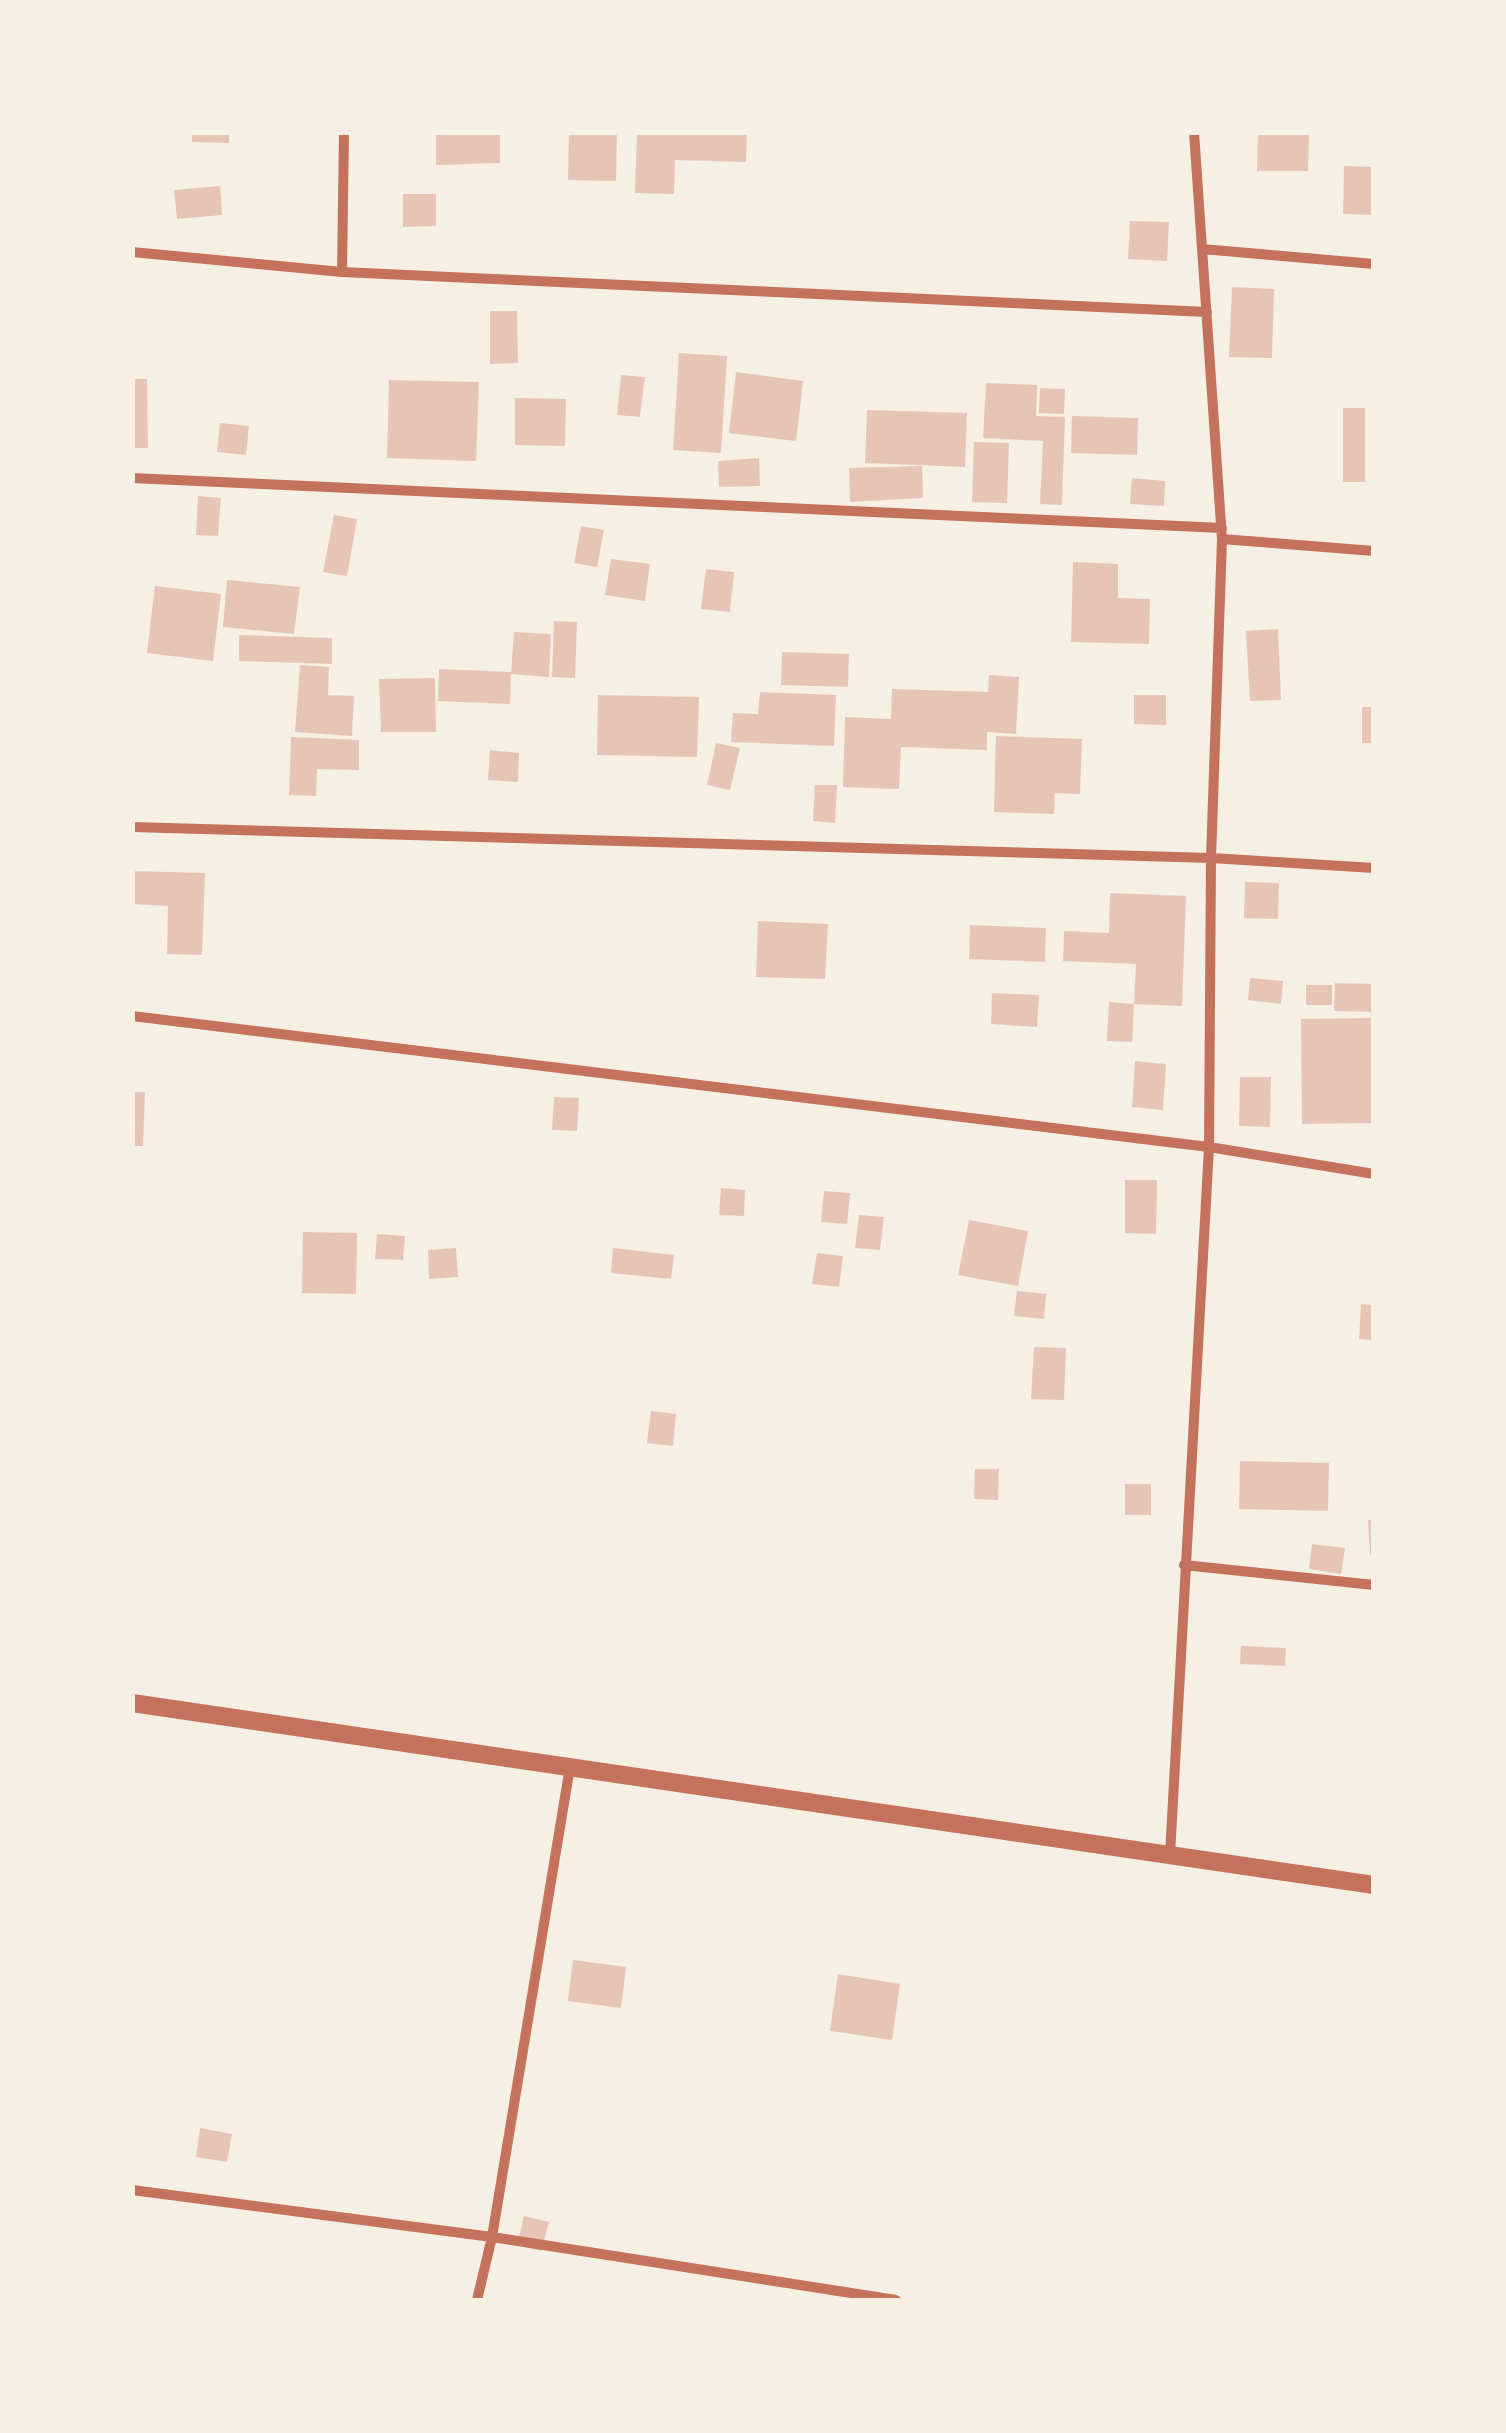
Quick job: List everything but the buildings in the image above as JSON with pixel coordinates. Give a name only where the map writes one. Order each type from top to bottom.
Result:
[{"type":"street","points":[[342,272],[344,132]]},
{"type":"street","points":[[1170,1856],[1209,1147],[1212,858],[1222,534],[1194,132]]},
{"type":"street","points":[[1202,250],[1374,264]]},
{"type":"street","points":[[132,252],[342,272],[1206,312]]},
{"type":"street","points":[[132,478],[1222,534],[1374,551]]},
{"type":"street","points":[[132,827],[1212,858],[1374,868]]},
{"type":"street","points":[[132,1016],[1209,1147],[1374,1174]]},
{"type":"street","points":[[1184,1565],[1374,1585]]},
{"type":"street","points":[[132,1703],[1374,1885]]},
{"type":"street","points":[[478,2300],[492,2237],[570,1767]]},
{"type":"street","points":[[132,2190],[492,2237],[896,2300]]}]
